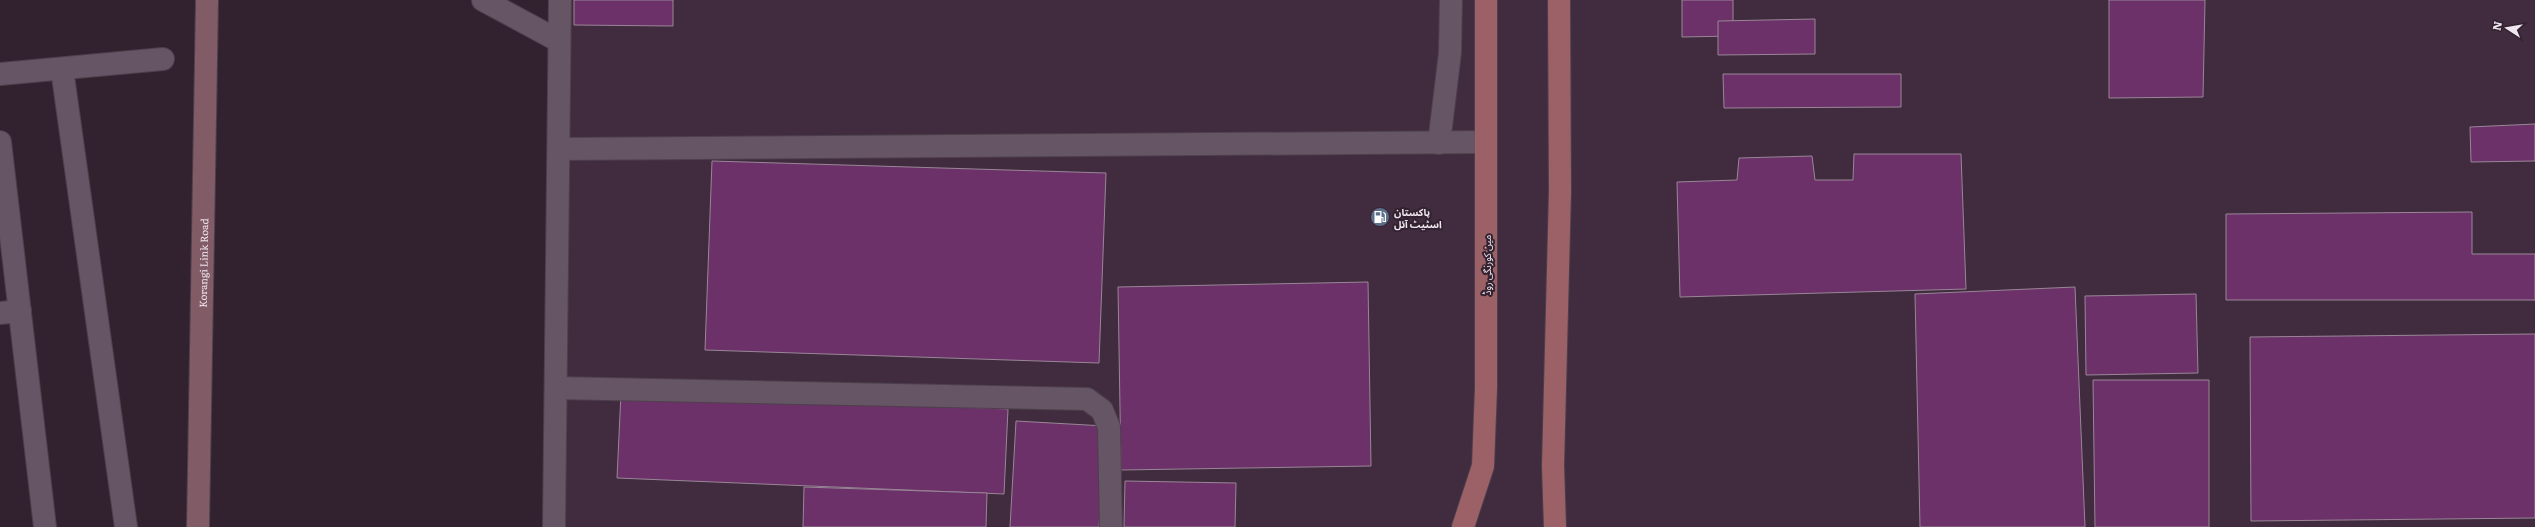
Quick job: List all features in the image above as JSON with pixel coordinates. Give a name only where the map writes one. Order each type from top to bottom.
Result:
[{"type":"main road","name":"Korangi Link Road","points":[[198,527],[207,0]]},
{"type":"main road","name":"مین کورنگی روڈ","points":[[1463,527],[1483,466],[1486,388],[1486,0]]},
{"type":"main road","points":[[1555,527],[1553,466],[1560,191],[1559,0]]},
{"type":"street","points":[[483,0],[559,41]]},
{"type":"street","points":[[554,527],[557,388],[560,0]]},
{"type":"street","points":[[1439,143],[1450,53],[1451,0]]},
{"type":"street","points":[[0,74],[163,59]]},
{"type":"street","points":[[62,69],[126,527]]},
{"type":"street","points":[[0,142],[10,312],[45,527]]},
{"type":"street","points":[[559,148],[1486,142]]},
{"type":"street","points":[[557,388],[1087,399],[1102,410],[1110,426],[1111,527]]},
{"type":"shaded area","points":[[554,0],[2535,0],[2535,527],[546,527]]},
{"type":"building","points":[[574,0],[673,0],[673,26],[574,25]]},
{"type":"building","points":[[1682,0],[1733,0],[1733,36],[1682,37]]},
{"type":"building","points":[[2109,0],[2205,0],[2203,97],[2109,98]]},
{"type":"building","points":[[1815,19],[1815,54],[1718,55],[1718,21]]},
{"type":"building","points":[[1723,74],[1901,74],[1901,107],[1724,108]]},
{"type":"building","points":[[2535,124],[2535,161],[2471,162],[2470,127]]},
{"type":"building","points":[[1854,154],[1961,154],[1966,289],[1680,297],[1677,182],[1737,180],[1739,158],[1812,156],[1815,180],[1853,180]]},
{"type":"building","points":[[712,161],[1106,173],[1099,363],[705,350]]},
{"type":"building","points":[[2472,212],[2472,254],[2535,254],[2535,300],[2226,300],[2226,214]]},
{"type":"building","points":[[1368,282],[1371,466],[1121,470],[1118,287]]},
{"type":"building","points":[[2075,287],[2085,527],[1920,527],[1915,294]]},
{"type":"building","points":[[2196,294],[2198,373],[2086,375],[2085,296]]},
{"type":"building","points":[[2535,334],[2535,518],[2251,521],[2250,337]]},
{"type":"building","points":[[2093,380],[2209,380],[2209,527],[2095,527]]},
{"type":"building","points":[[621,393],[1008,409],[1004,494],[617,478]]},
{"type":"building","points":[[1016,421],[1105,426],[1099,527],[1010,527]]},
{"type":"building","points":[[1125,481],[1236,483],[1235,527],[1124,527]]},
{"type":"building","points":[[804,487],[987,493],[986,527],[803,527]]},
{"type":"place","name":"پاکستان اسٹیٹ آئل","points":[[1380,217]]}]
